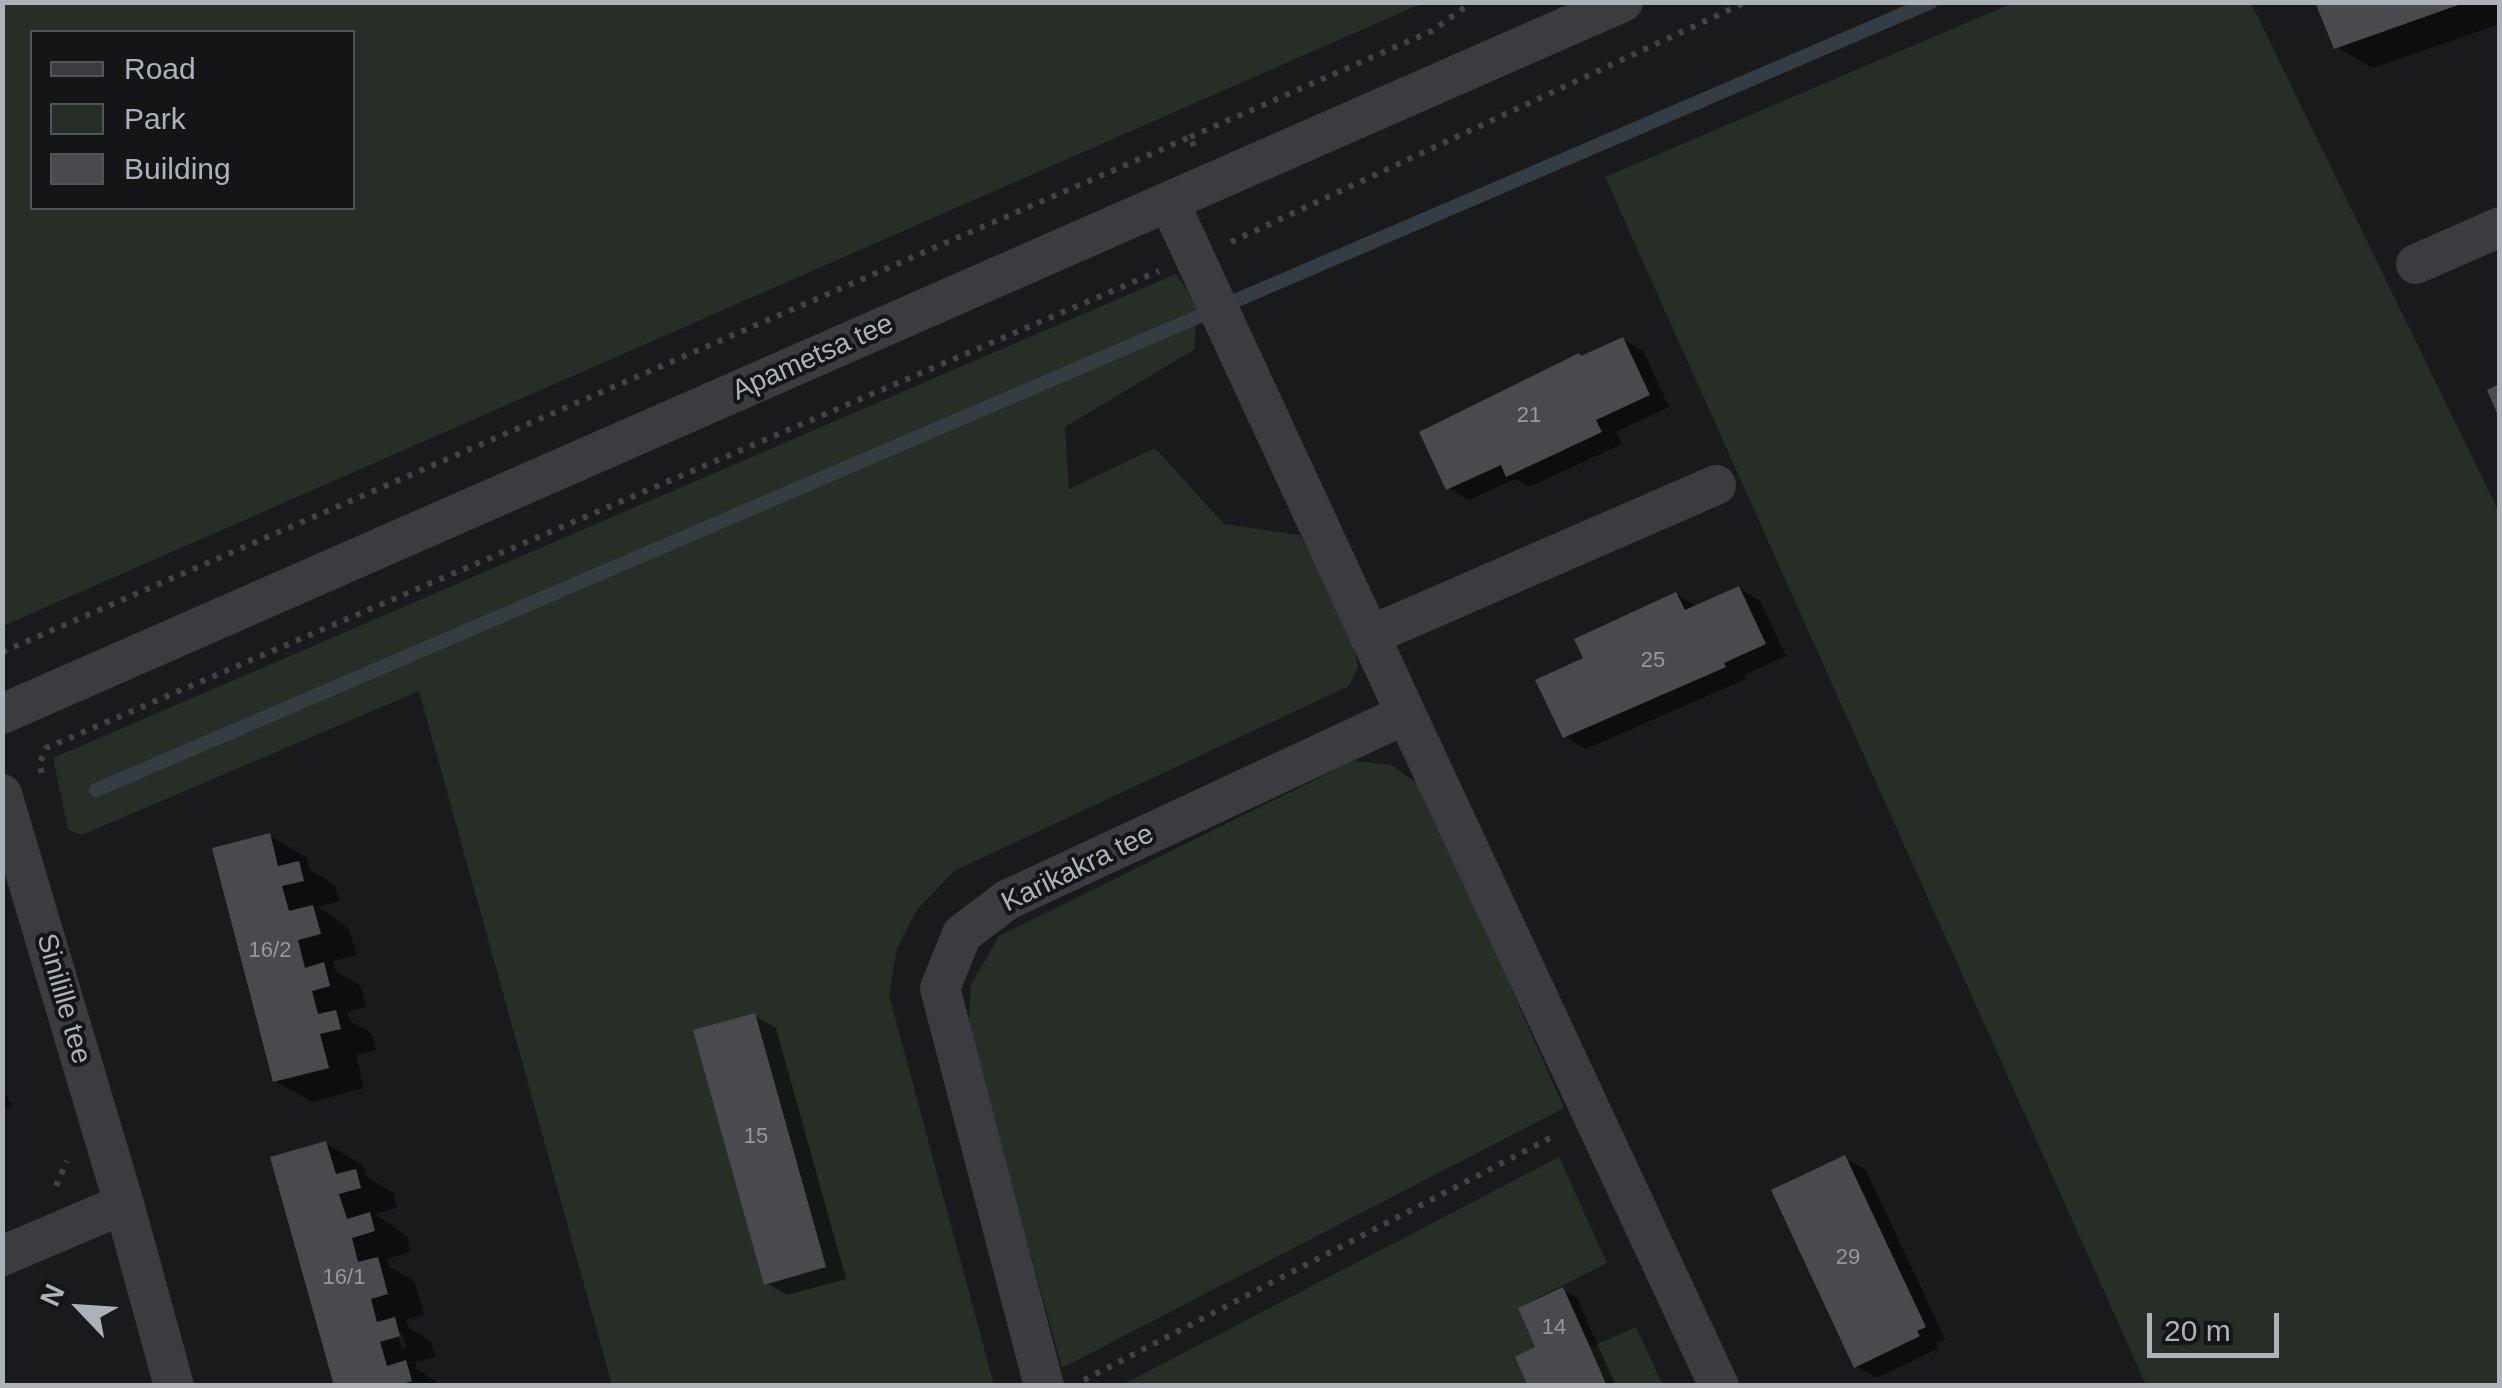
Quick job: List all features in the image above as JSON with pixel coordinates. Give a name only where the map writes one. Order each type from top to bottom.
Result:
[{"type":"street","name":"Apametsa tee","points":[[2,714],[1623,2]]},
{"type":"street","points":[[1168,202],[1719,1386]]},
{"type":"street","points":[[2416,264],[2500,227]]},
{"type":"street","points":[[1369,636],[1716,485]]},
{"type":"street","name":"Karikakra tee","points":[[1044,1386],[940,988],[962,934],[1008,900],[1406,714]]},
{"type":"street","name":"Sinilille tee","points":[[2,794],[174,1386]]},
{"type":"street","points":[[2,1256],[124,1204]]},
{"type":"path","points":[[2,652],[1414,39],[1472,2]]},
{"type":"path","points":[[44,784],[39,764],[46,748],[1209,291],[1236,240],[1746,2]]},
{"type":"path","points":[[1190,137],[1236,240]]},
{"type":"path","points":[[1074,1386],[1593,1116]]},
{"type":"green space","points":[[3,2],[1423,3],[3,626]]},
{"type":"green space","points":[[2013,3],[2251,3],[2499,512],[2499,1385],[2146,1385],[1605,177]]},
{"type":"green space","points":[[1176,274],[1196,304],[1195,349],[1065,427],[1069,489],[1155,448],[1224,524],[1300,535],[1353,640],[1358,667],[1349,686],[954,871],[917,910],[897,948],[889,995],[994,1385],[612,1385],[419,691],[82,835],[68,830],[53,758]]},
{"type":"green space","points":[[1353,761],[1392,765],[1422,787],[1564,1108],[1062,1368],[968,1028],[971,984],[999,936]]},
{"type":"green space","points":[[1559,1157],[1607,1263],[1518,1308],[1535,1347],[1528,1385],[1120,1386]]},
{"type":"green space","points":[[1636,1327],[1663,1385],[1607,1385],[1590,1347]]},
{"type":"building","points":[[2315,2],[2464,2],[2464,3],[2334,49]]},
{"type":"building","points":[[1623,337],[1650,395],[1596,420],[1602,432],[1506,477],[1501,465],[1446,490],[1419,432],[1579,353],[1581,356]]},
{"type":"building","points":[[2499,384],[2499,418],[2487,390]]},
{"type":"building","points":[[1739,586],[1766,644],[1724,663],[1726,667],[1563,738],[1535,680],[1583,658],[1574,639],[1676,592],[1685,610]]},
{"type":"building","points":[[270,833],[278,866],[299,861],[304,881],[282,886],[289,911],[313,905],[321,934],[298,940],[305,968],[324,962],[330,986],[312,991],[318,1014],[336,1010],[341,1029],[320,1034],[329,1068],[273,1082],[212,848]]},
{"type":"building","points":[[755,1013],[826,1267],[764,1285],[693,1030]]},
{"type":"building","points":[[326,1141],[336,1174],[356,1169],[361,1188],[339,1194],[347,1219],[370,1212],[375,1231],[352,1238],[358,1262],[378,1257],[388,1294],[371,1299],[377,1322],[395,1317],[400,1336],[380,1342],[387,1366],[406,1360],[412,1381],[395,1386],[334,1386],[270,1157]]},
{"type":"building","points":[[1845,1155],[1926,1327],[1917,1331],[1920,1336],[1854,1368],[1771,1190]]},
{"type":"building","points":[[1563,1287],[1607,1386],[1528,1386],[1515,1357],[1535,1347],[1518,1308]]},
{"type":"waterway","points":[[96,790],[1931,2]]}]
